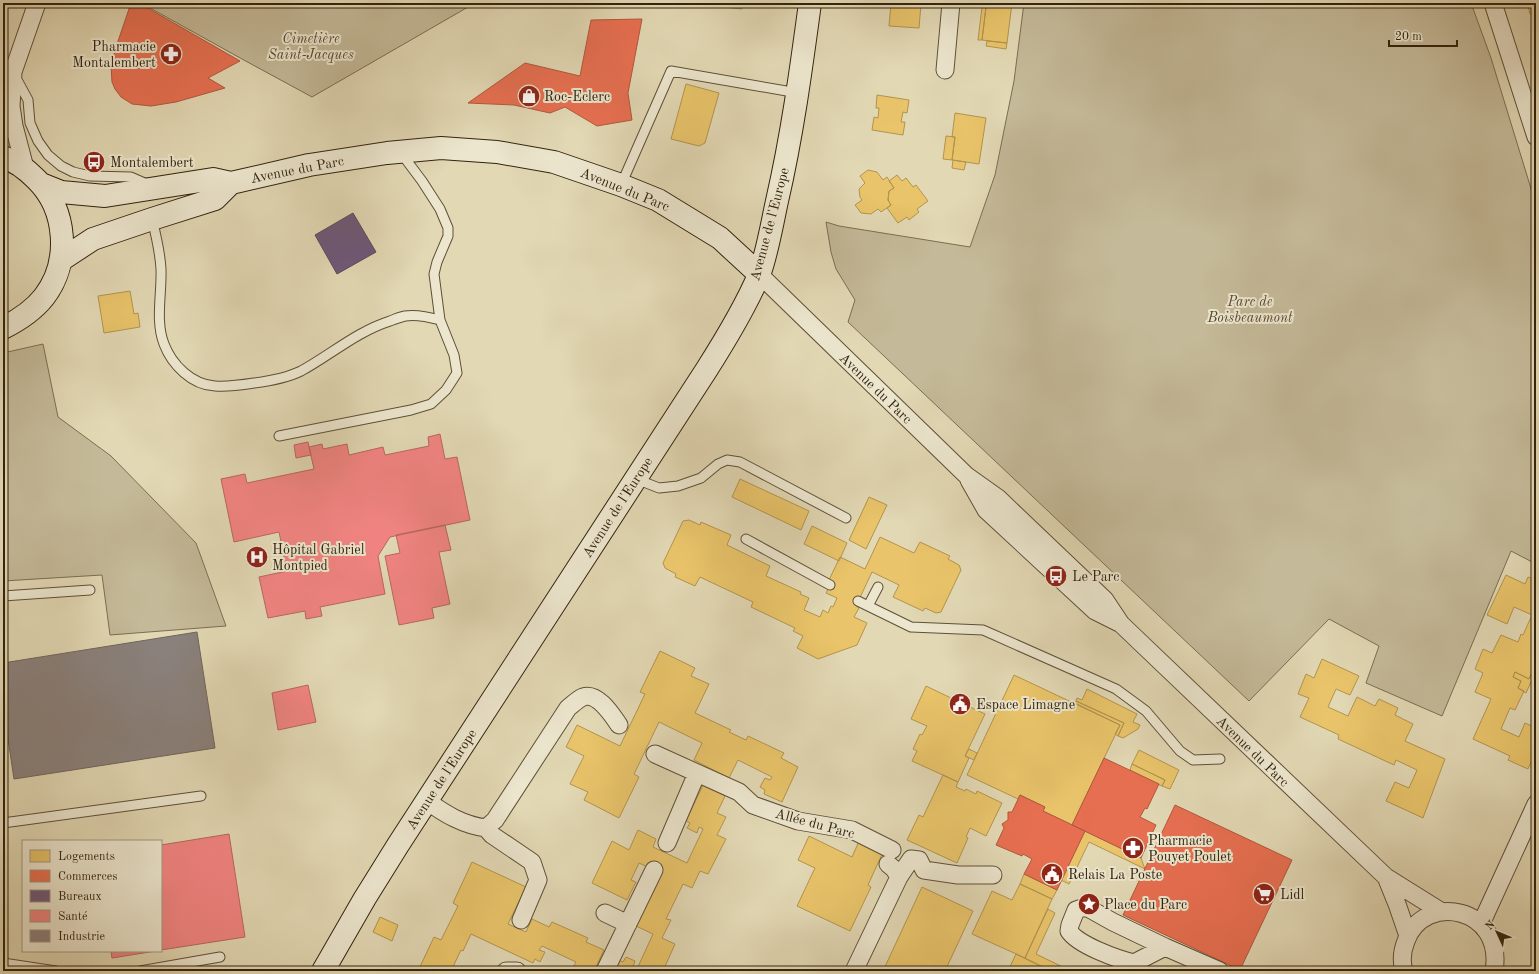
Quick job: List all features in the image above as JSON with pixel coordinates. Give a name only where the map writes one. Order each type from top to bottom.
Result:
[{"type":"main road","name":"Avenue de l'Europe","points":[[323,971],[365,898],[726,338],[759,274],[772,227],[787,158],[798,93],[810,3]]},
{"type":"main road","name":"Avenue du Parc","points":[[41,184],[62,192],[105,196],[213,179],[231,184],[309,165],[400,152],[441,148],[497,152],[554,162],[621,185],[658,200],[720,238],[759,274]]},
{"type":"main road","points":[[3,157],[25,168],[41,184],[49,195],[59,220],[62,233],[61,260],[52,284],[45,296],[26,315],[3,328]]},
{"type":"main road","name":"Avenue du Parc","points":[[61,260],[93,239],[215,199],[231,184]]},
{"type":"street","points":[[25,168],[14,126],[11,106],[13,72],[37,3]]},
{"type":"street","points":[[945,70],[951,3]]},
{"type":"street","points":[[1493,3],[1536,135]]},
{"type":"street","points":[[3,86],[13,72]]},
{"type":"street","name":"Avenue du Parc","points":[[759,274],[967,476],[998,498],[1106,600],[1121,624],[1386,877],[1442,912]]},
{"type":"street","points":[[486,828],[495,820],[568,708],[583,697],[592,697],[603,704],[619,724]]},
{"type":"street","name":"Allée du Parc","points":[[654,754],[739,792],[753,805],[798,821],[852,830],[890,857],[894,869],[899,877]]},
{"type":"street","points":[[666,842],[697,773]]},
{"type":"street","points":[[427,801],[457,820],[486,828],[492,834],[532,862],[538,880],[521,920]]},
{"type":"street","points":[[1481,924],[1536,804]]},
{"type":"street","points":[[854,971],[899,877],[911,858],[919,860],[924,870],[958,875],[993,875]]},
{"type":"street","points":[[605,971],[654,870]]},
{"type":"street","name":"Avenue du Parc","points":[[1386,877],[1408,936]]},
{"type":"street","points":[[1164,947],[1134,963],[1122,960],[1098,950],[1072,937],[1069,931],[1070,925],[1076,910],[1088,908],[1164,947],[1220,971]]},
{"type":"street","points":[[1404,971],[1402,964],[1403,949],[1408,936],[1416,924],[1428,916],[1442,912],[1456,911],[1470,916],[1481,924],[1490,934],[1495,947],[1496,960],[1494,971]]},
{"type":"street","points":[[604,913],[628,924]]},
{"type":"street","points":[[506,971],[517,971]]},
{"type":"lane","points":[[621,185],[671,71],[798,93]]},
{"type":"lane","points":[[13,72],[28,100],[30,123],[38,140],[48,155],[61,166],[90,176],[131,177],[155,188]]},
{"type":"lane","points":[[279,436],[411,410],[431,404],[446,390],[457,373],[454,355],[440,320],[434,274],[437,262],[448,236],[448,228],[440,209],[422,181],[400,152]]},
{"type":"lane","points":[[152,219],[159,243],[161,269],[160,323],[164,344],[174,363],[187,375],[199,382],[214,386],[228,386],[269,381],[300,371],[356,336],[375,326],[404,316],[420,316],[440,320]]},
{"type":"lane","points":[[636,479],[659,488],[678,486],[701,478],[718,464],[727,460],[740,462],[846,518]]},
{"type":"lane","points":[[746,538],[830,585]]},
{"type":"lane","points":[[868,606],[878,587]]},
{"type":"lane","points":[[3,596],[90,590]]},
{"type":"lane","points":[[858,601],[911,627],[983,630],[1116,689],[1146,711],[1180,751],[1193,760],[1220,759]]},
{"type":"lane","points":[[3,823],[201,796]]},
{"type":"lane","points":[[140,971],[220,957]]},
{"type":"lane","points":[[3,963],[56,971]]},
{"type":"green space","name":"Cimetière Saint-Jacques","points":[[141,3],[475,3],[312,97]]},
{"type":"green space","name":"Parc de Boisbeaumont","points":[[1024,3],[1471,3],[1491,58],[1536,205],[1536,564],[1511,551],[1442,716],[1366,683],[1379,646],[1329,619],[1249,701],[848,322],[855,300],[836,269],[831,252],[826,222],[839,226],[970,247],[995,175],[1014,81]]},
{"type":"green space","points":[[43,344],[58,417],[111,456],[196,543],[226,626],[110,635],[102,575],[3,581],[3,353]]},
{"type":"building: Logements","points":[[686,3],[743,3],[742,9]]},
{"type":"building: Logements","points":[[891,3],[924,3],[921,4],[919,28],[889,26]]},
{"type":"building: Logements","points":[[982,3],[1012,3],[1007,43],[982,40],[986,7],[982,7]]},
{"type":"building: Logements","points":[[1527,3],[1536,3],[1536,19],[1534,13],[1530,14]]},
{"type":"building: Logements","points":[[982,7],[986,7],[982,40],[978,40]]},
{"type":"building: Logements","points":[[987,41],[1007,43],[1006,49],[986,46]]},
{"type":"building: Logements","points":[[686,84],[719,93],[705,143],[699,146],[671,139]]},
{"type":"building: Logements","points":[[877,95],[909,100],[907,113],[903,112],[901,122],[905,122],[903,135],[872,130],[874,117],[878,118],[879,108],[876,108]]},
{"type":"building: Logements","points":[[955,113],[986,118],[979,164],[952,160],[955,137],[952,137]]},
{"type":"building: Logements","points":[[946,136],[955,137],[952,160],[943,159]]},
{"type":"building: Logements","points":[[953,160],[966,162],[964,170],[952,168]]},
{"type":"building: Logements","points":[[868,170],[877,172],[883,180],[887,177],[894,188],[889,191],[888,200],[891,205],[881,212],[878,209],[871,214],[861,213],[855,205],[862,200],[859,189],[865,183],[860,176]]},
{"type":"building: Logements","points":[[897,175],[902,181],[906,178],[913,187],[916,185],[928,201],[917,209],[919,212],[909,220],[907,217],[898,223],[887,208],[891,205],[888,200],[889,191],[894,188],[889,181]]},
{"type":"building: Logements","points":[[130,291],[134,314],[138,313],[140,327],[104,333],[98,296]]},
{"type":"building: Logements","points":[[740,479],[809,511],[801,530],[732,497]]},
{"type":"building: Logements","points":[[869,497],[887,505],[866,549],[849,540]]},
{"type":"building: Logements","points":[[689,520],[700,525],[701,522],[731,535],[727,545],[770,566],[766,576],[801,592],[800,594],[809,598],[804,610],[820,617],[823,610],[828,613],[831,606],[833,607],[837,598],[826,593],[830,585],[828,582],[840,557],[865,569],[880,537],[914,553],[920,542],[950,556],[948,559],[959,565],[961,570],[941,612],[936,613],[925,608],[923,611],[893,597],[899,585],[872,572],[856,606],[859,608],[854,617],[867,623],[857,645],[818,659],[797,648],[803,636],[793,631],[795,628],[751,607],[753,602],[700,577],[695,586],[675,577],[676,574],[665,568],[663,563],[683,521]]},
{"type":"building: Logements","points":[[812,526],[847,543],[839,561],[804,544]]},
{"type":"building: Logements","points":[[1506,575],[1525,584],[1528,577],[1536,580],[1536,664],[1529,679],[1515,672],[1513,677],[1521,681],[1518,688],[1524,691],[1515,710],[1510,708],[1501,729],[1519,737],[1525,723],[1536,728],[1536,751],[1528,769],[1508,760],[1510,756],[1473,739],[1491,699],[1475,692],[1483,673],[1475,669],[1483,649],[1492,653],[1501,635],[1518,642],[1521,634],[1523,635],[1532,615],[1514,607],[1507,624],[1487,615]]},
{"type":"building: Logements","points":[[660,651],[695,668],[691,676],[709,684],[695,713],[731,730],[729,732],[746,740],[748,736],[784,753],[781,758],[798,767],[782,802],[764,794],[765,790],[760,787],[765,778],[770,780],[772,777],[738,760],[729,778],[694,760],[702,743],[659,722],[634,774],[639,777],[619,818],[584,800],[588,792],[570,784],[584,756],[566,747],[577,725],[620,746],[645,694],[640,692]]},
{"type":"building: Logements","points":[[1322,659],[1359,676],[1350,695],[1336,689],[1328,707],[1348,716],[1357,697],[1375,706],[1379,699],[1398,708],[1395,715],[1413,724],[1405,741],[1445,759],[1423,818],[1386,801],[1395,782],[1409,788],[1417,770],[1396,760],[1394,765],[1338,739],[1339,735],[1300,717],[1309,698],[1298,694],[1306,674],[1314,678]]},
{"type":"building: Logements","points":[[1515,672],[1529,679],[1532,672],[1535,673],[1526,693],[1518,688],[1521,681],[1513,677]]},
{"type":"building: Logements","points":[[1014,675],[1120,725],[1072,825],[1043,811],[1045,807],[1020,795],[1018,799],[967,775]]},
{"type":"building: Logements","points":[[926,686],[951,698],[950,700],[969,709],[970,707],[985,714],[965,756],[969,758],[958,782],[912,761],[917,751],[913,749],[920,734],[922,735],[927,726],[911,719]]},
{"type":"building: Logements","points":[[1087,689],[1137,714],[1133,722],[1140,725],[1138,729],[1123,738],[1118,736],[1124,723],[1076,701],[1077,698],[1082,700]]},
{"type":"building: Logements","points":[[1076,701],[1124,723],[1118,736],[1115,734],[1120,725],[1075,703]]},
{"type":"building: Logements","points":[[969,749],[977,753],[974,760],[965,756]]},
{"type":"building: Logements","points":[[1139,750],[1179,770],[1170,789],[1162,786],[1165,780],[1132,764]]},
{"type":"building: Logements","points":[[1132,764],[1165,780],[1162,786],[1130,770]]},
{"type":"building: Logements","points":[[943,775],[958,782],[956,787],[965,791],[966,789],[976,794],[977,791],[1002,803],[986,836],[970,828],[966,837],[968,838],[957,863],[907,840],[919,815],[923,817]]},
{"type":"building: Logements","points":[[703,785],[725,796],[717,813],[726,817],[717,835],[726,839],[708,874],[700,871],[692,888],[683,884],[666,919],[671,920],[662,938],[675,944],[663,971],[614,971],[619,960],[623,962],[626,957],[635,961],[633,967],[637,969],[653,934],[636,926],[661,873],[639,863],[631,880],[636,882],[627,900],[592,883],[612,841],[629,850],[638,830],[656,839],[653,847],[687,863],[703,829],[699,827],[697,833],[687,828],[690,823],[686,821]]},
{"type":"building: Logements","points":[[1085,831],[1141,858],[1145,869],[1089,842],[1069,884],[1061,880]]},
{"type":"building: Logements","points":[[809,836],[852,857],[860,839],[884,850],[868,885],[871,887],[850,931],[797,906],[815,868],[798,860]]},
{"type":"building: Logements","points":[[472,862],[526,887],[508,924],[526,932],[532,919],[549,927],[552,922],[588,938],[586,942],[604,950],[594,971],[571,971],[576,962],[542,946],[539,950],[545,952],[540,962],[535,959],[533,963],[471,934],[451,971],[418,971],[434,937],[441,940],[458,906],[453,903]]},
{"type":"building: Logements","points":[[1024,874],[1057,890],[1052,899],[1020,884]]},
{"type":"building: Logements","points":[[1020,884],[1052,899],[1025,958],[972,934],[992,891],[1012,900]]},
{"type":"building: Logements","points":[[922,887],[973,911],[945,971],[883,971]]},
{"type":"building: Logements","points":[[1048,909],[1055,913],[1036,954],[1071,971],[1051,971],[1025,958]]},
{"type":"building: Logements","points":[[380,917],[398,925],[392,941],[373,932]]},
{"type":"building: Logements","points":[[1016,954],[1032,962],[1051,971],[1008,971]]},
{"type":"building: Commerces","name":"Pharmacie Montalembert","points":[[131,3],[139,3],[240,61],[208,78],[225,88],[176,102],[151,106],[132,104],[121,97],[112,82],[111,66]]},
{"type":"building: Commerces","points":[[642,19],[628,93],[632,120],[597,126],[565,107],[550,113],[514,105],[468,103],[525,63],[580,76],[591,20]]},
{"type":"building: Commerces","points":[[1104,758],[1159,784],[1147,809],[1145,808],[1140,817],[1156,825],[1141,858],[1072,825]]},
{"type":"building: Commerces","points":[[1020,795],[1045,807],[1043,811],[1085,831],[1057,890],[1024,874],[1032,859],[1023,854],[1022,856],[996,845],[1004,828],[1002,824],[1008,820],[1008,812],[1012,812]]},
{"type":"building: Commerces","points":[[1175,805],[1292,860],[1240,970],[1123,915]]},
{"type":"building: Bureaux","points":[[353,213],[376,252],[337,274],[315,235]]},
{"type":"building: Santé","points":[[440,434],[445,459],[457,457],[470,520],[390,537],[378,556],[385,594],[320,607],[322,616],[306,619],[305,611],[268,618],[259,577],[287,571],[279,532],[234,542],[221,479],[245,474],[247,483],[314,469],[309,447],[322,444],[323,449],[347,444],[349,455],[383,447],[385,455],[429,446],[428,437]]},
{"type":"building: Santé","points":[[308,442],[311,455],[296,458],[294,445]]},
{"type":"building: Santé","points":[[445,525],[451,550],[439,552],[450,604],[432,608],[434,618],[399,625],[385,556],[400,553],[396,535]]},
{"type":"building: Santé","points":[[308,685],[316,722],[278,730],[272,693]]},
{"type":"building: Santé","points":[[229,834],[245,937],[162,950],[162,845]]},
{"type":"building: Santé","points":[[111,952],[150,952],[112,958]]},
{"type":"building: Industrie","points":[[197,632],[215,748],[14,779],[7,732],[3,737],[3,663]]},
{"type":"place","name":"Pharmacie Montalembert","points":[[171,54]]},
{"type":"place","name":"Roc-Eclerc","points":[[529,96]]},
{"type":"place","name":"Montalembert","points":[[94,162]]},
{"type":"place","name":"Hôpital Gabriel Montpied","points":[[257,557]]},
{"type":"place","name":"Le Parc","points":[[1056,576]]},
{"type":"place","name":"Espace Limagne","points":[[960,704]]},
{"type":"place","name":"Pharmacie Pouyet Poulet","points":[[1133,848]]},
{"type":"place","name":"Relais La Poste","points":[[1052,874]]},
{"type":"place","name":"Lidl","points":[[1264,894]]},
{"type":"place","name":"Place du Parc","points":[[1089,904]]}]
